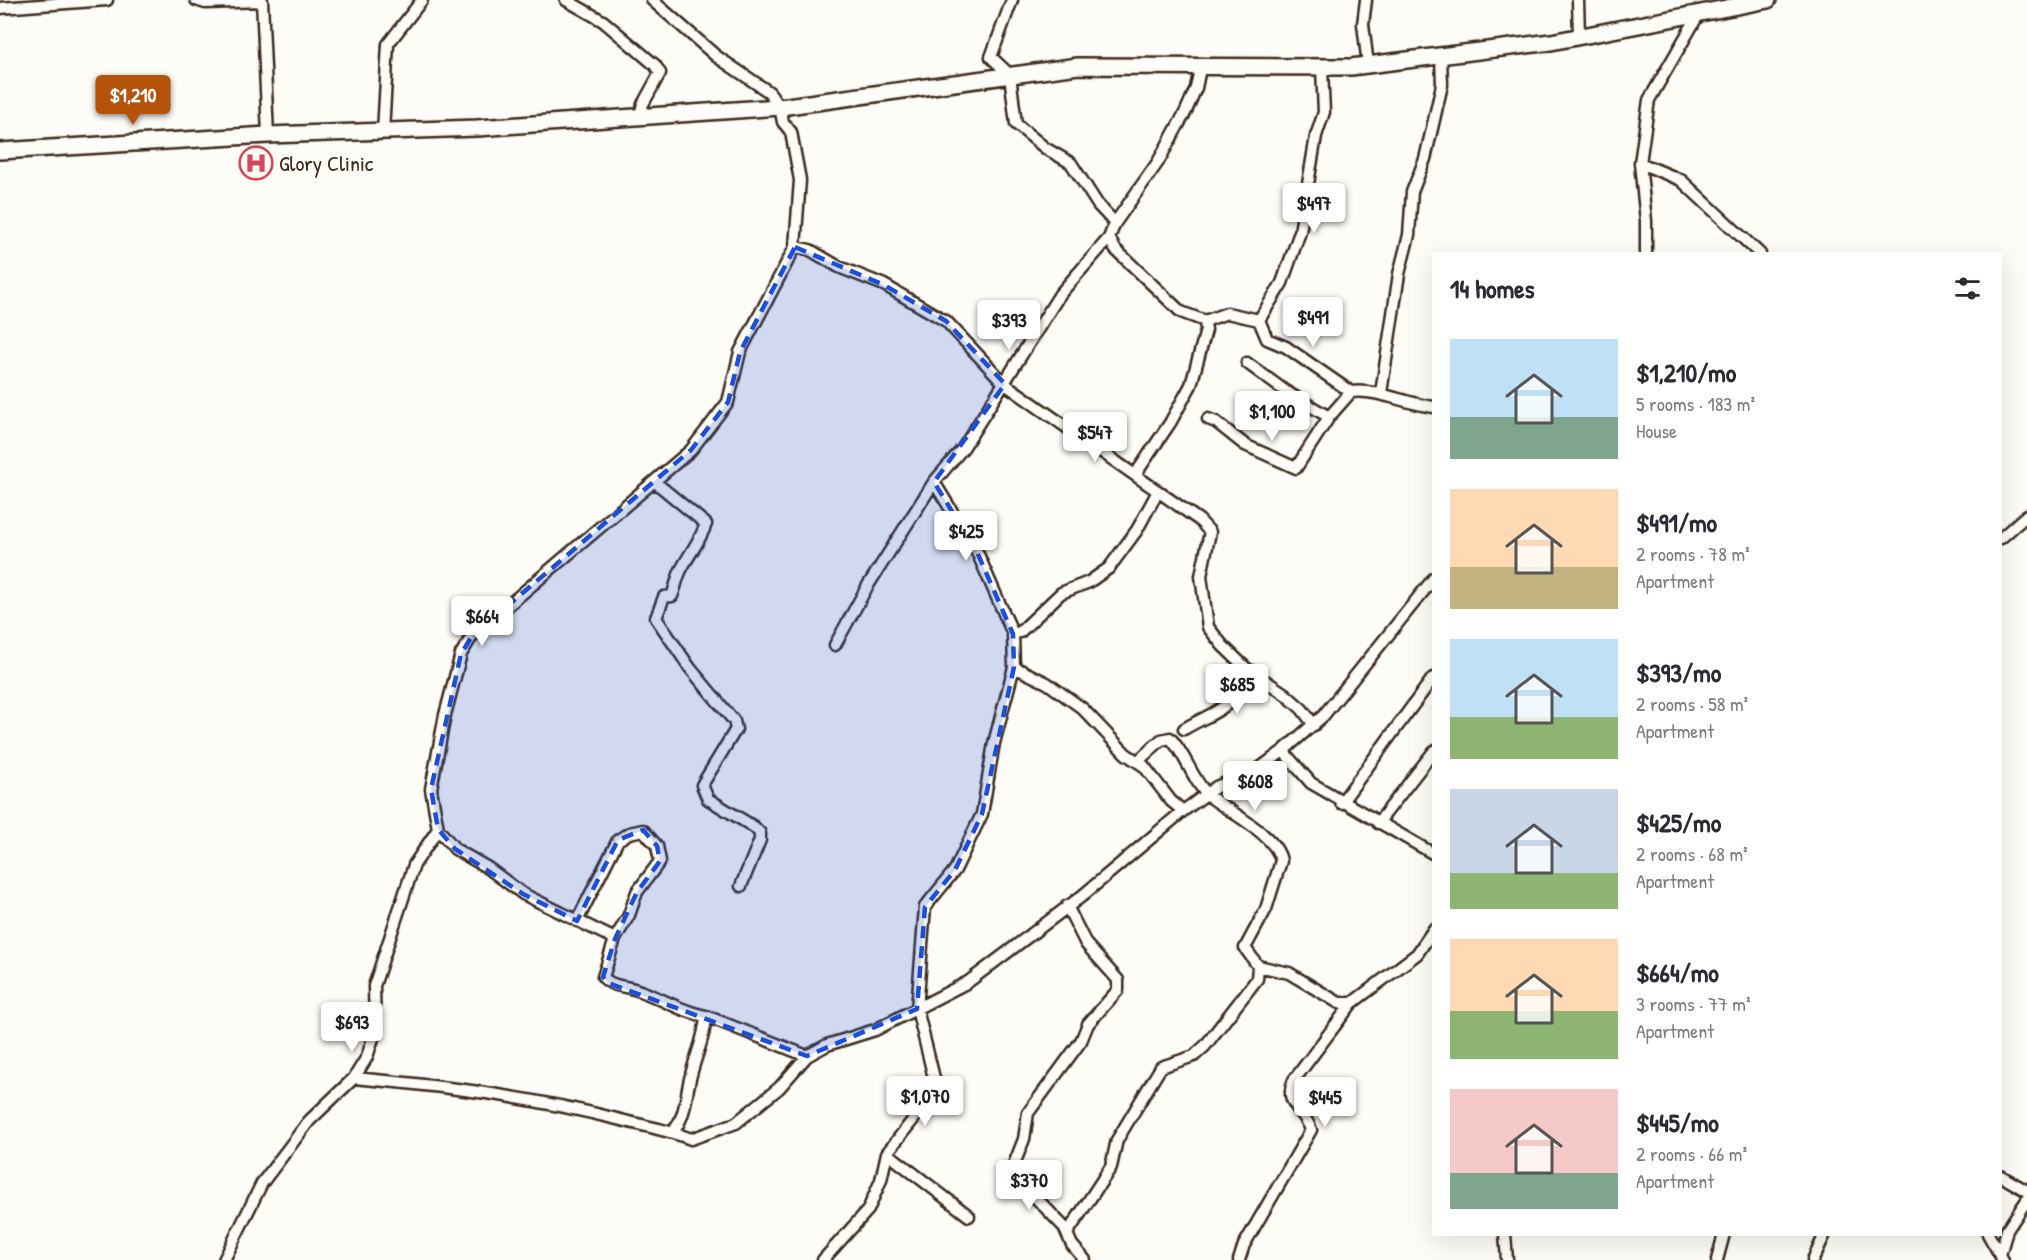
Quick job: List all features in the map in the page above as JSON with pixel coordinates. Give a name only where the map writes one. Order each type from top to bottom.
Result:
[{"type":"main road","points":[[0,150],[268,135],[383,132],[780,107],[1078,66],[1201,64],[1322,69],[1441,56],[1579,36],[1700,12],[1724,4],[1768,0]]},
{"type":"street","points":[[0,8],[107,0]]},
{"type":"street","points":[[196,0],[205,3],[262,1],[268,135]]},
{"type":"street","points":[[383,132],[388,44],[422,0]]},
{"type":"street","points":[[566,0],[603,21],[655,64],[660,73],[643,104],[640,115]]},
{"type":"street","points":[[615,939],[523,894],[488,868],[455,849],[438,829],[431,789],[461,654],[472,636],[691,450],[728,402],[740,352],[795,247],[800,180],[791,132],[783,122],[780,107],[770,92],[716,56],[652,0]]},
{"type":"street","points":[[993,77],[991,57],[1012,0]]},
{"type":"street","points":[[1366,0],[1363,24],[1368,65]]},
{"type":"street","points":[[1578,0],[1579,36]]},
{"type":"street","points":[[1646,252],[1646,221],[1640,163],[1648,100],[1700,12]]},
{"type":"street","points":[[1381,393],[1399,274],[1409,235],[1412,192],[1425,159],[1442,85],[1441,56]]},
{"type":"street","points":[[991,57],[1010,75],[1016,124],[1045,148],[1071,163],[1098,205],[1115,223]]},
{"type":"street","points":[[835,645],[867,587],[934,482],[963,448],[1060,294],[1109,238],[1115,223],[1158,162],[1186,111],[1196,88],[1201,64]]},
{"type":"street","points":[[1259,320],[1282,283],[1300,232],[1316,136],[1324,112],[1322,69]]},
{"type":"street","points":[[1640,163],[1681,180],[1758,252]]},
{"type":"street","points":[[1109,238],[1115,249],[1181,312],[1205,321],[1227,313],[1259,320]]},
{"type":"street","points":[[795,247],[810,250],[840,267],[884,285],[946,321],[1005,384],[1158,491],[1210,532],[1201,576],[1208,627],[1223,646],[1246,668],[1285,694],[1302,709],[1314,725]]},
{"type":"street","points":[[1259,320],[1267,339],[1286,347],[1351,392],[1381,393],[1419,406],[1432,407]]},
{"type":"street","points":[[1135,475],[1170,423],[1191,385],[1206,330],[1205,321]]},
{"type":"street","points":[[1247,363],[1285,391],[1329,417]]},
{"type":"street","points":[[1208,419],[1216,422],[1245,445],[1296,468],[1329,417],[1351,392]]},
{"type":"street","points":[[655,482],[705,524],[701,538],[680,571],[680,579],[672,596],[664,597],[656,618],[690,668],[734,721],[736,729],[702,785],[708,799],[760,833],[760,840],[741,886]]},
{"type":"street","points":[[823,1260],[868,1210],[881,1180],[887,1153],[925,1103],[935,1082],[917,1009],[925,907],[955,870],[982,814],[994,744],[1014,667],[1013,634],[977,552],[934,482]]},
{"type":"street","points":[[1013,634],[1020,632],[1061,593],[1089,582],[1109,568],[1137,530],[1158,491]]},
{"type":"street","points":[[2002,537],[2027,515]]},
{"type":"street","points":[[354,1078],[456,1086],[567,1106],[674,1132],[691,1139],[736,1123],[779,1088],[807,1056],[827,1045],[876,1030],[968,982],[1082,896],[1206,794],[1257,771],[1283,751],[1314,725],[1432,580]]},
{"type":"street","points":[[1014,667],[1047,683],[1082,708],[1114,742],[1138,761],[1171,801],[1183,811]]},
{"type":"street","points":[[1184,729],[1233,701],[1242,687],[1246,668]]},
{"type":"street","points":[[1341,803],[1432,679]]},
{"type":"street","points":[[1068,1232],[1111,1167],[1118,1140],[1161,1067],[1194,1056],[1205,1046],[1257,979],[1258,966],[1245,948],[1266,909],[1281,861],[1280,854],[1268,839],[1206,794],[1180,748],[1170,738],[1161,740],[1138,761]]},
{"type":"street","points":[[1283,751],[1311,783],[1341,803],[1432,853]]},
{"type":"street","points":[[1377,823],[1432,754]]},
{"type":"street","points":[[224,1260],[262,1183],[309,1121],[354,1078],[367,1057],[375,1032],[374,986],[414,865],[438,829]]},
{"type":"street","points":[[577,921],[611,850],[628,833],[643,831],[657,846],[660,861],[637,892],[629,915],[615,939],[603,977],[608,983],[636,989],[692,1014],[706,1016],[807,1056]]},
{"type":"street","points":[[1067,906],[1086,944],[1118,980],[1118,990],[1088,1024],[1081,1041],[1028,1113],[1024,1139],[1011,1172],[1068,1232],[1072,1245],[1085,1260]]},
{"type":"street","points":[[1239,1260],[1244,1245],[1311,1130],[1307,1118],[1290,1100],[1289,1091],[1294,1080],[1352,1004],[1417,954],[1432,932]]},
{"type":"street","points":[[1258,966],[1289,973],[1340,1003],[1352,1004]]},
{"type":"street","points":[[674,1132],[683,1119],[690,1075],[705,1035],[706,1016]]},
{"type":"street","points":[[887,1153],[969,1216]]},
{"type":"street","points":[[2002,1177],[2027,1191]]},
{"type":"street","points":[[2001,1257],[2007,1230],[2027,1200]]},
{"type":"street","points":[[1505,1236],[1507,1260]]},
{"type":"street","points":[[1717,1260],[1723,1236]]},
{"type":"street","points":[[1813,1260],[1824,1236]]},
{"type":"street","points":[[1989,1236],[2001,1257]]},
{"type":"highlighted area","points":[[795,247],[884,285],[946,321],[1005,384],[934,482],[977,552],[1013,634],[1014,667],[982,814],[955,870],[925,907],[917,1009],[807,1056],[608,983],[603,977],[615,939],[637,892],[660,861],[657,846],[643,830],[618,840],[577,921],[523,894],[455,849],[438,829],[431,789],[461,654],[472,636],[691,450],[728,402],[740,352]]},
{"type":"place","name":"Glory Clinic","points":[[256,163]]}]
